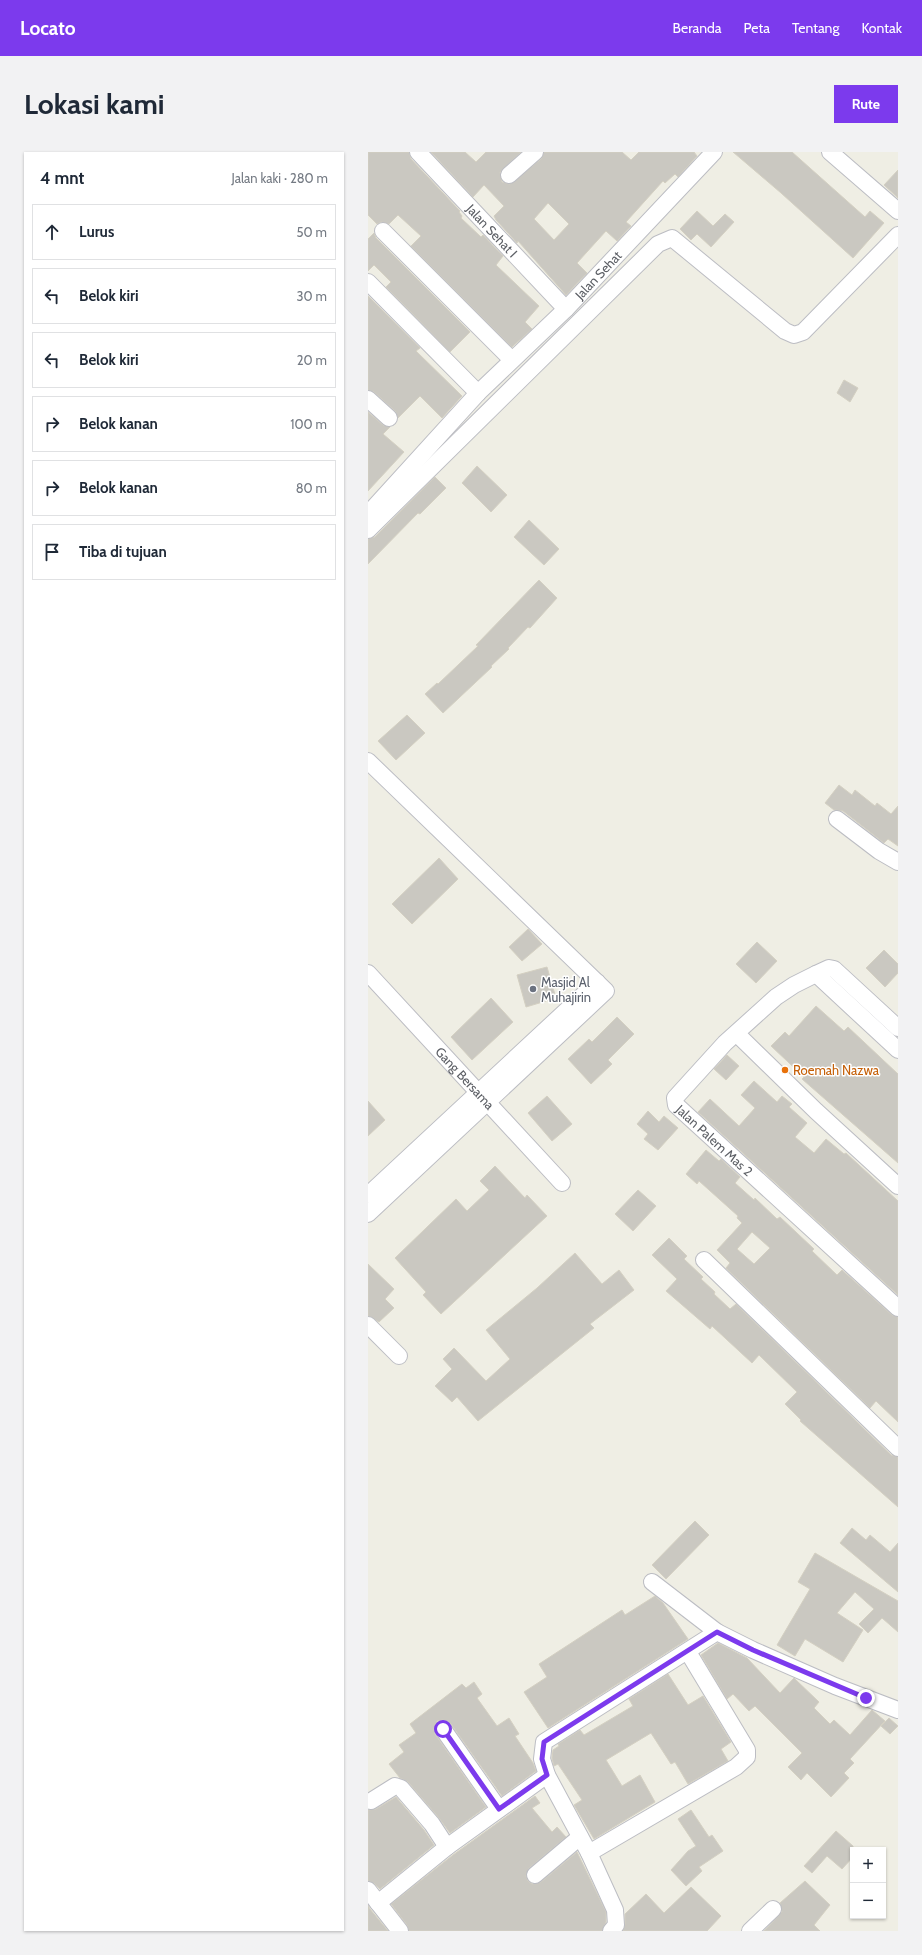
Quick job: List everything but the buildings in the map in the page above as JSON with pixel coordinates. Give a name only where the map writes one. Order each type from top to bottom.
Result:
[{"type":"street","name":"Jalan Sehat I","points":[[418,152],[566,309]]},
{"type":"street","points":[[509,175],[535,152]]},
{"type":"street","name":"Jalan Sehat","points":[[368,514],[478,393],[566,309],[714,152]]},
{"type":"street","points":[[830,152],[898,210]]},
{"type":"street","points":[[383,231],[512,360]]},
{"type":"street","points":[[368,530],[658,244],[672,238],[785,331],[794,334],[803,332],[898,235]]},
{"type":"street","points":[[368,282],[478,393]]},
{"type":"street","points":[[368,400],[389,418]]},
{"type":"street","points":[[368,1214],[421,1156],[550,1035],[597,982],[371,770]]},
{"type":"street","points":[[837,819],[898,862]]},
{"type":"street","name":"Jalan Palem Mas 2","points":[[898,1028],[834,969],[829,968],[794,985],[776,997],[737,1034],[725,1043],[675,1098],[676,1105],[898,1308]]},
{"type":"street","name":"Gang Bersama","points":[[368,973],[562,1183]]},
{"type":"street","points":[[816,974],[898,1050]]},
{"type":"street","points":[[737,1034],[816,1111],[898,1186]]},
{"type":"street","points":[[368,1195],[421,1156]]},
{"type":"street","points":[[704,1260],[898,1448]]},
{"type":"street","points":[[368,1325],[399,1356]]},
{"type":"street","points":[[652,1582],[717,1632],[753,1650],[808,1674],[898,1710]]},
{"type":"street","points":[[611,1931],[616,1924],[616,1910],[589,1853],[547,1775],[542,1759],[544,1742],[688,1652],[717,1632]]},
{"type":"street","points":[[589,1853],[736,1767],[747,1758],[746,1750],[688,1652]]},
{"type":"street","points":[[443,1729],[499,1809]]},
{"type":"street","points":[[378,1903],[447,1847],[547,1775]]},
{"type":"street","points":[[371,1801],[395,1786],[401,1788],[432,1824],[447,1847]]},
{"type":"street","points":[[535,1875],[580,1837]]},
{"type":"street","points":[[368,1890],[400,1931]]},
{"type":"street","points":[[750,1931],[774,1909]]},
{"type":"place","name":"Masjid Al Muhajirin","points":[[533,989]]},
{"type":"place","name":"Roemah Nazwa","points":[[785,1070]]},
{"type":"route","points":[[443,1729],[499,1809],[547,1775],[542,1759],[544,1742],[688,1652],[717,1632],[753,1650],[866,1698]]}]
